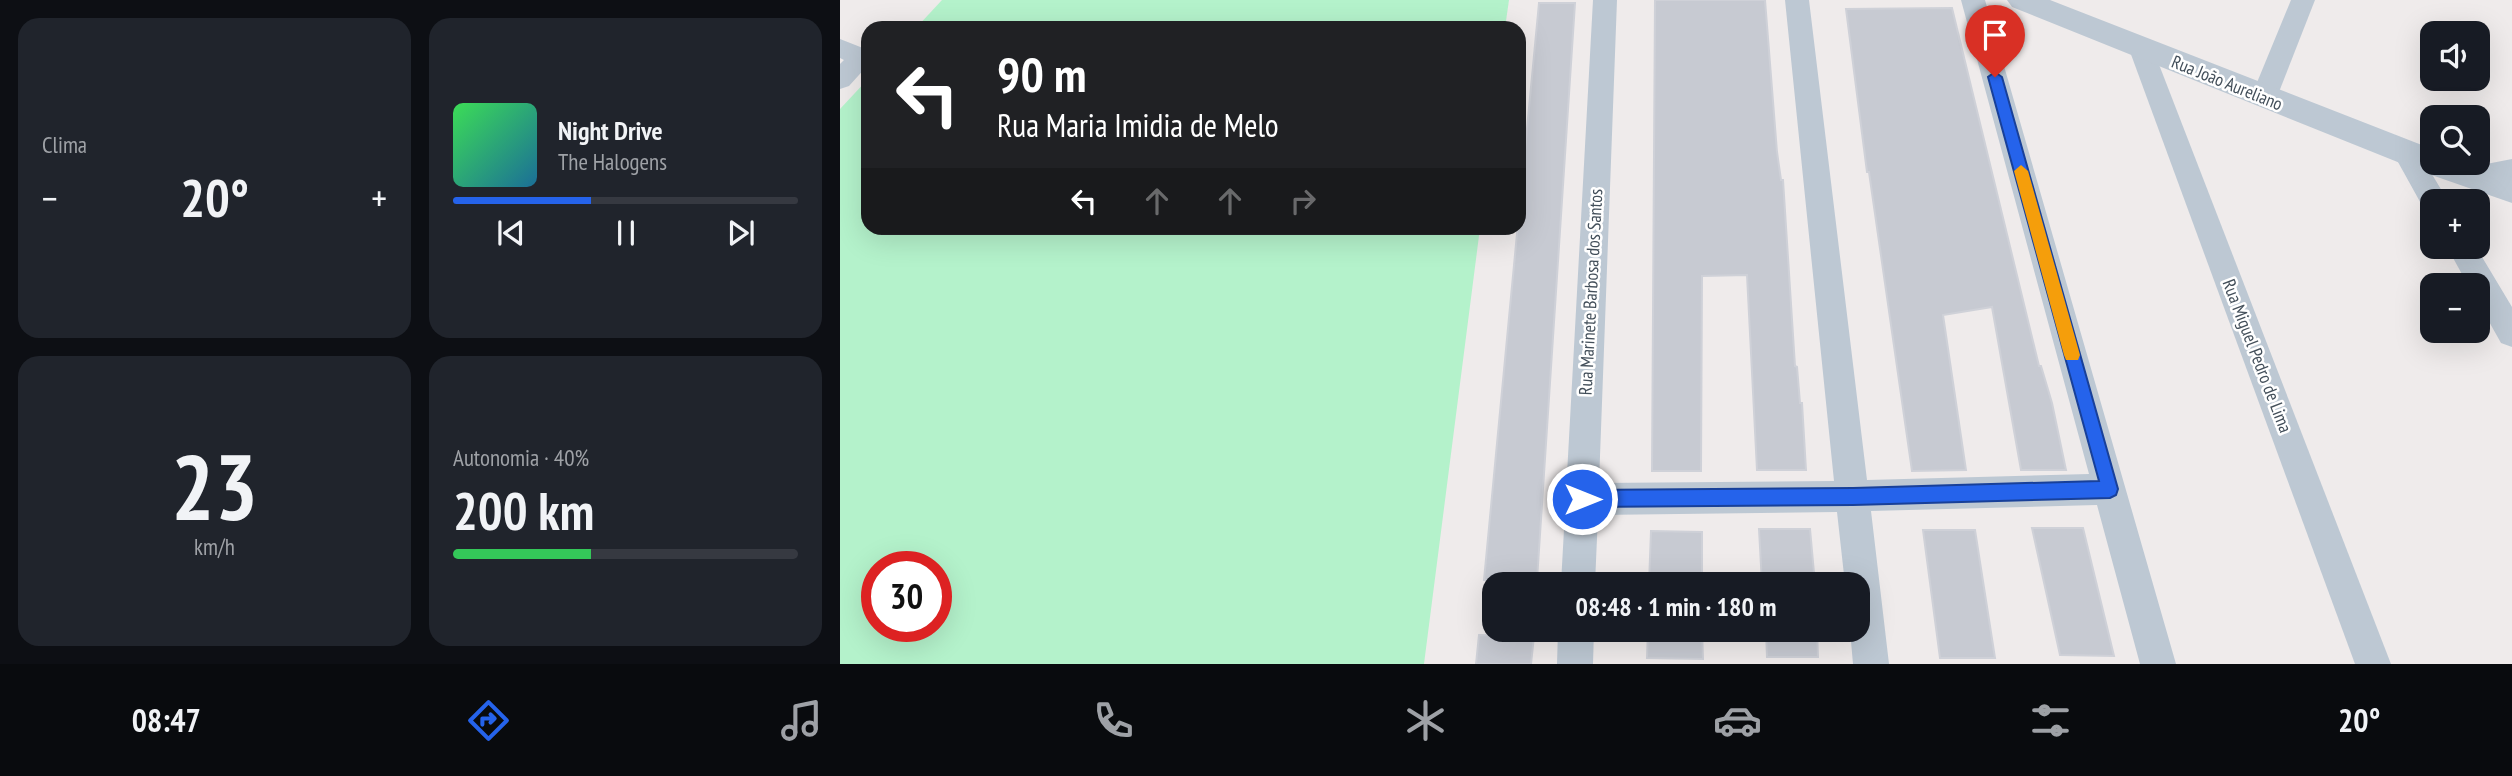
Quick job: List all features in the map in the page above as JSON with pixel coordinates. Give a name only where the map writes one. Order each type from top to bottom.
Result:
[{"type":"street","name":"Rua Marinete Barbosa dos Santos","points":[[1579,572],[1605,0]]},
{"type":"street","points":[[1797,0],[1871,664]]},
{"type":"street","points":[[1973,0],[2158,664]]},
{"type":"street","name":"Rua João Aureliano","points":[[2022,0],[2420,157]]},
{"type":"street","points":[[2264,97],[2303,0]]},
{"type":"street","points":[[840,48],[861,57],[840,80]]},
{"type":"street","name":"Rua Miguel Pedro de Lima","points":[[2141,49],[2373,664]]},
{"type":"street","points":[[2490,173],[2512,169]]},
{"type":"street","name":"Rua João Aureliano","points":[[2475,175],[2512,190]]},
{"type":"street","points":[[2468,259],[2512,334]]},
{"type":"street","points":[[1582,499],[1853,496],[2110,489]]},
{"type":"street","points":[[1575,664],[1576,642]]},
{"type":"green space","points":[[942,0],[1509,0],[1506,21],[922,21]]},
{"type":"green space","points":[[861,86],[861,235],[1479,235],[1424,664],[840,664],[840,109]]},
{"type":"building","points":[[1655,0],[1765,0],[1777,152],[1783,180],[1795,366],[1802,403],[1806,470],[1757,470],[1747,275],[1702,276],[1701,471],[1652,471]]},
{"type":"building","points":[[1539,3],[1575,3],[1538,572],[1485,572],[1517,235],[1526,235],[1526,139]]},
{"type":"building","points":[[1952,8],[2039,366],[2052,403],[2066,470],[2021,470],[1992,307],[1943,315],[1966,470],[1912,471],[1867,172],[1846,9]]},
{"type":"building","points":[[2032,528],[2083,528],[2114,656],[2060,655]]},
{"type":"building","points":[[1759,529],[1810,529],[1814,572],[1761,572]]},
{"type":"building","points":[[1923,530],[1975,530],[1995,658],[1940,658]]},
{"type":"building","points":[[1651,531],[1702,532],[1702,572],[1649,572]]},
{"type":"building","points":[[1479,635],[1482,635],[1482,642],[1533,642],[1531,664],[1476,664]]},
{"type":"building","points":[[1648,642],[1702,642],[1703,659],[1647,658]]},
{"type":"building","points":[[1766,642],[1817,642],[1818,657],[1767,657]]},
{"type":"slow traffic","points":[[2021,171],[2072,355]]},
{"type":"route","points":[[1582,499],[1853,496],[2110,489],[1995,77]]}]
